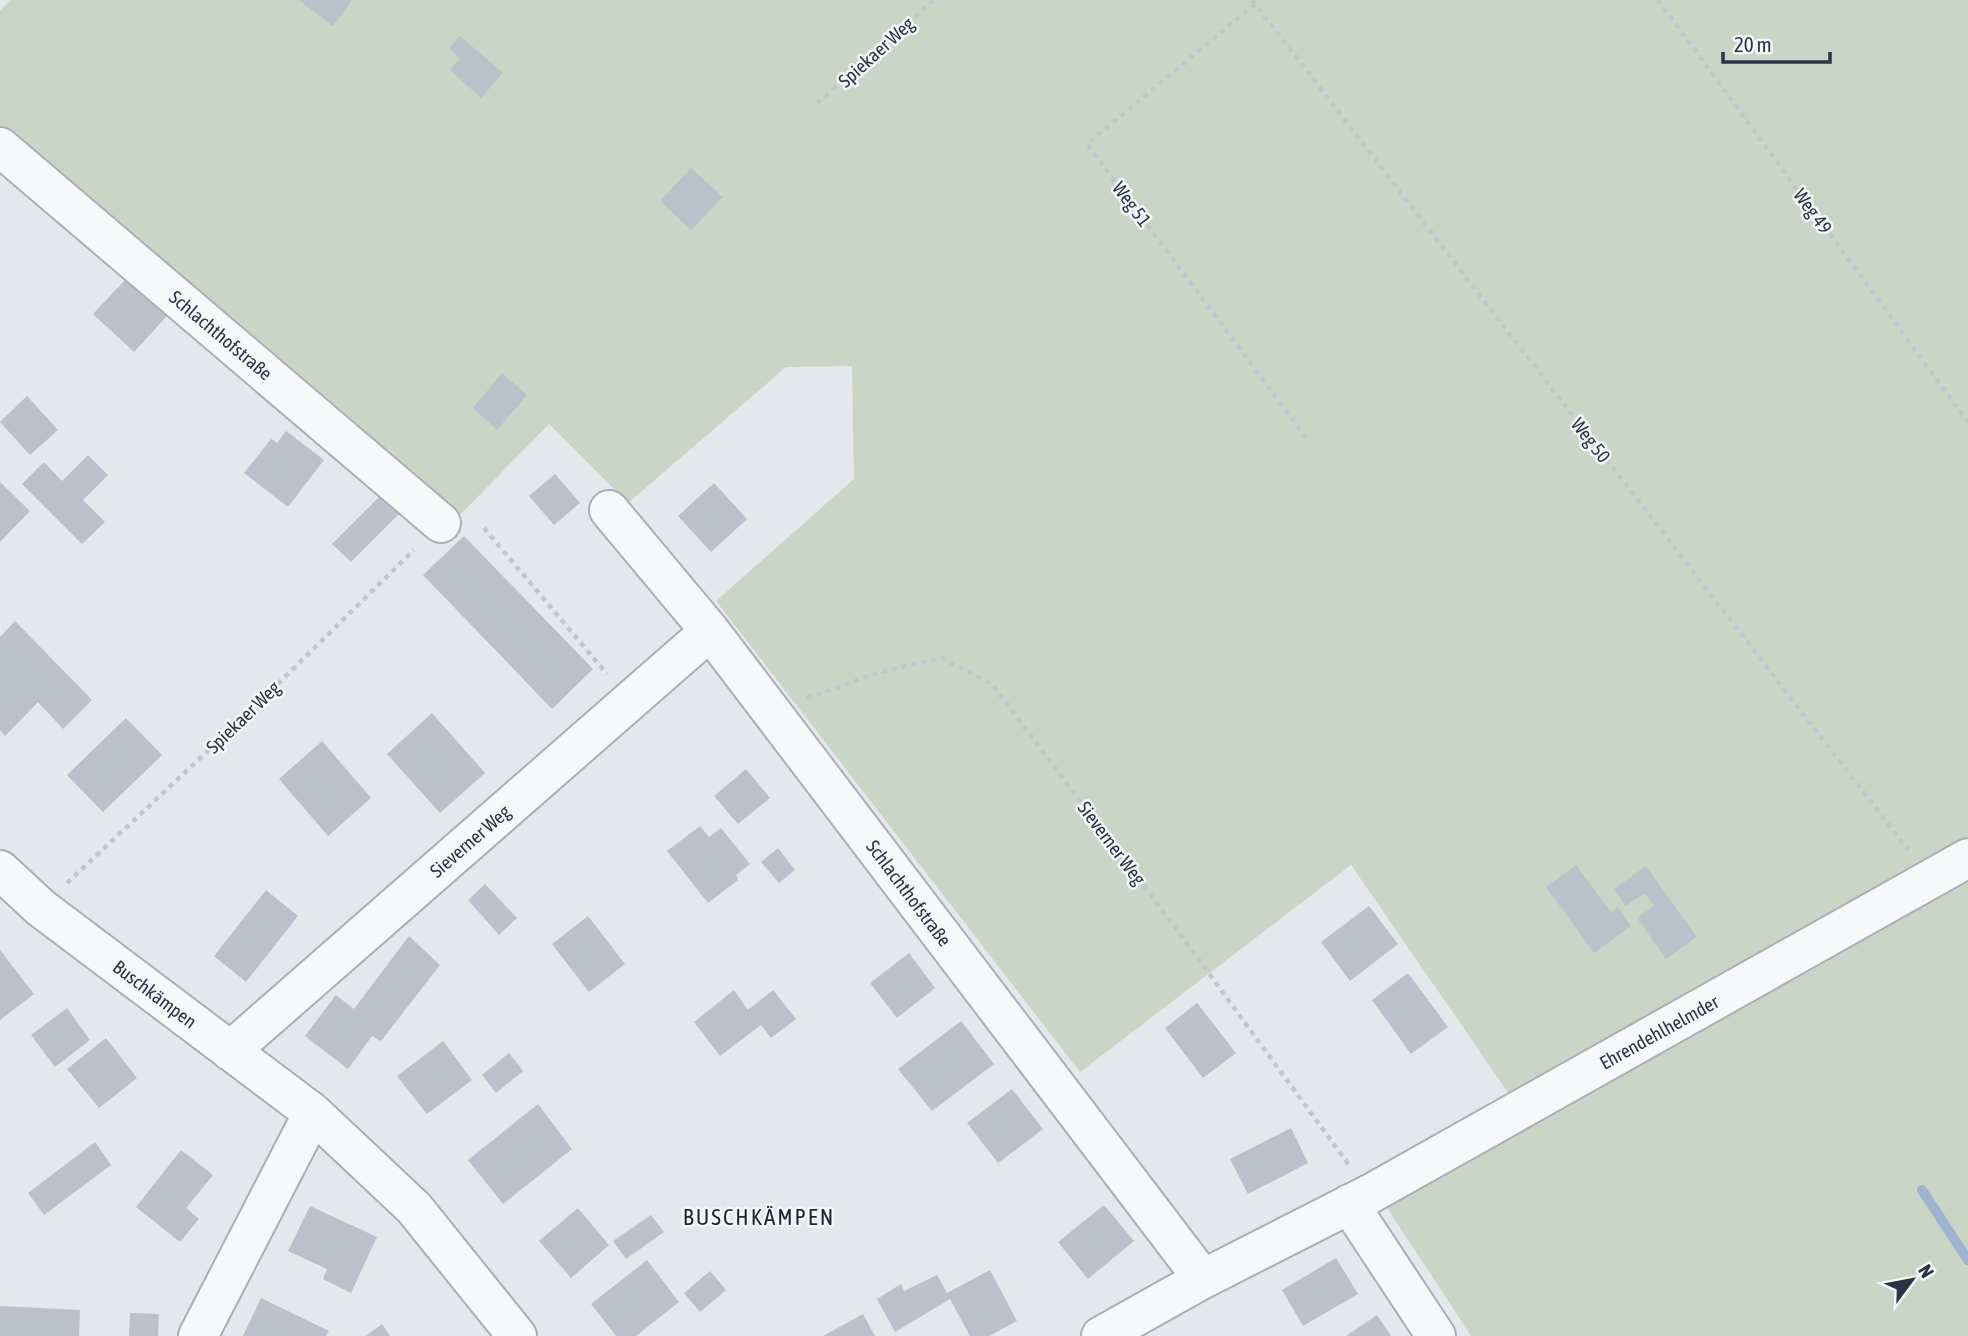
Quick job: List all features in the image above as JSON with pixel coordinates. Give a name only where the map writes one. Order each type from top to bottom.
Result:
[{"type":"street","name":"Schlachthofstraße","points":[[0,147],[441,523]]},
{"type":"street","name":"Schlachthofstraße","points":[[609,510],[710,631],[1203,1279]]},
{"type":"street","name":"Sieverner Weg","points":[[230,1051],[710,631]]},
{"type":"street","name":"Ehrendehlhelmder","points":[[1101,1336],[1203,1279],[1359,1199],[1968,858]]},
{"type":"street","name":"Buschkämpen","points":[[0,870],[41,908],[313,1113],[414,1208],[517,1336]]},
{"type":"street","points":[[198,1336],[313,1113]]},
{"type":"street","points":[[1359,1199],[1436,1336]]},
{"type":"path","name":"Spiekaer Weg","points":[[817,103],[934,0]]},
{"type":"path","name":"Weg 49","points":[[1658,0],[1968,422]]},
{"type":"path","name":"Weg 51","points":[[1253,2],[1087,144],[1307,439]]},
{"type":"path","name":"Weg 50","points":[[1253,2],[1931,879]]},
{"type":"path","name":"Spiekaer Weg","points":[[41,908],[243,718],[441,523]]},
{"type":"path","points":[[484,528],[631,701]]},
{"type":"path","name":"Sieverner Weg","points":[[770,711],[884,671],[942,658],[992,684],[1183,938],[1359,1199]]},
{"type":"green space","points":[[10,0],[1968,0],[1968,1336],[1471,1336],[1367,1177],[1514,1101],[1351,865],[1080,1072],[716,601],[854,479],[852,366],[786,367],[628,503],[549,424],[454,521],[0,126],[0,11]]},
{"type":"building","points":[[299,0],[352,0],[333,26]]},
{"type":"building","points":[[460,36],[503,73],[481,98],[450,70],[460,58],[449,48]]},
{"type":"building","points":[[691,168],[723,197],[691,230],[660,201]]},
{"type":"building","points":[[126,279],[167,316],[134,352],[93,314]]},
{"type":"building","points":[[502,373],[527,395],[497,430],[473,408]]},
{"type":"building","points":[[27,396],[58,430],[30,455],[0,422]]},
{"type":"building","points":[[286,431],[324,460],[288,507],[244,473],[271,439],[277,443]]},
{"type":"building","points":[[88,455],[108,475],[83,500],[105,522],[82,544],[22,484],[44,462],[62,481]]},
{"type":"building","points":[[555,474],[580,503],[554,525],[529,496]]},
{"type":"building","points":[[0,482],[30,511],[0,542]]},
{"type":"building","points":[[714,483],[747,519],[711,552],[678,516]]},
{"type":"building","points":[[380,496],[399,514],[351,562],[332,544]]},
{"type":"building","points":[[464,536],[593,669],[552,709],[423,575]]},
{"type":"building","points":[[15,621],[92,700],[63,729],[38,702],[5,736],[0,730],[0,637]]},
{"type":"building","points":[[432,713],[485,773],[440,813],[387,754]]},
{"type":"building","points":[[126,718],[162,755],[103,812],[67,775]]},
{"type":"building","points":[[322,741],[371,798],[328,836],[279,779]]},
{"type":"building","points":[[746,769],[770,798],[738,824],[714,796]]},
{"type":"building","points":[[700,826],[709,837],[721,828],[750,864],[736,875],[738,880],[708,903],[667,851]]},
{"type":"building","points":[[778,848],[795,870],[779,883],[761,862]]},
{"type":"building","points":[[1576,865],[1611,912],[1618,907],[1631,926],[1594,953],[1546,887]]},
{"type":"building","points":[[1646,866],[1697,937],[1666,959],[1637,918],[1654,906],[1645,893],[1626,906],[1614,889]]},
{"type":"building","points":[[485,884],[517,918],[499,935],[468,900]]},
{"type":"building","points":[[266,890],[298,916],[246,982],[214,956]]},
{"type":"building","points":[[1369,906],[1398,944],[1350,981],[1321,942]]},
{"type":"building","points":[[588,916],[625,964],[589,992],[552,944]]},
{"type":"building","points":[[409,936],[440,965],[381,1041],[372,1036],[348,1069],[305,1036],[336,995],[354,1009]]},
{"type":"building","points":[[0,950],[34,994],[0,1020]]},
{"type":"building","points":[[909,953],[935,988],[897,1018],[870,983]]},
{"type":"building","points":[[1408,973],[1448,1027],[1411,1054],[1372,1000]]},
{"type":"building","points":[[734,990],[748,1010],[773,990],[796,1019],[771,1038],[761,1025],[720,1056],[694,1022]]},
{"type":"building","points":[[1197,1003],[1236,1053],[1203,1078],[1165,1028]]},
{"type":"building","points":[[67,1008],[90,1040],[55,1067],[31,1035]]},
{"type":"building","points":[[961,1021],[994,1064],[932,1111],[898,1069]]},
{"type":"building","points":[[106,1038],[137,1078],[99,1108],[67,1069]]},
{"type":"building","points":[[443,1041],[472,1080],[427,1114],[397,1076]]},
{"type":"building","points":[[509,1053],[523,1071],[496,1093],[482,1075]]},
{"type":"building","points":[[1012,1089],[1043,1129],[998,1163],[967,1123]]},
{"type":"building","points":[[538,1104],[572,1149],[503,1204],[468,1160]]},
{"type":"building","points":[[1291,1128],[1308,1163],[1248,1194],[1230,1159]]},
{"type":"building","points":[[95,1142],[111,1165],[44,1215],[28,1193]]},
{"type":"building","points":[[181,1150],[213,1175],[186,1208],[199,1219],[180,1242],[136,1207]]},
{"type":"building","points":[[1104,1205],[1134,1241],[1088,1279],[1058,1242]]},
{"type":"building","points":[[310,1206],[377,1237],[351,1293],[323,1279],[327,1269],[288,1251]]},
{"type":"building","points":[[578,1208],[609,1245],[571,1278],[539,1241]]},
{"type":"building","points":[[651,1215],[664,1232],[626,1259],[613,1241]]},
{"type":"building","points":[[1336,1258],[1358,1294],[1303,1326],[1282,1290]]},
{"type":"building","points":[[647,1260],[679,1302],[636,1336],[616,1336],[591,1304]]},
{"type":"building","points":[[990,1270],[1017,1321],[989,1336],[970,1336],[950,1299],[895,1332],[877,1299],[901,1284],[904,1291],[937,1275],[947,1293]]},
{"type":"building","points":[[710,1271],[726,1290],[700,1312],[684,1293]]},
{"type":"building","points":[[261,1298],[329,1331],[326,1336],[243,1336]]},
{"type":"building","points":[[0,1306],[80,1310],[79,1336],[0,1336]]},
{"type":"building","points":[[130,1313],[159,1314],[158,1336],[129,1336]]},
{"type":"building","points":[[863,1314],[875,1336],[823,1336]]},
{"type":"building","points":[[1377,1315],[1391,1336],[1346,1336]]},
{"type":"building","points":[[382,1324],[390,1336],[366,1336]]},
{"type":"waterway","points":[[1922,1190],[1968,1260]]},
{"type":"district","name":"BUSCHKÄMPEN","points":[[759,1217]]}]
